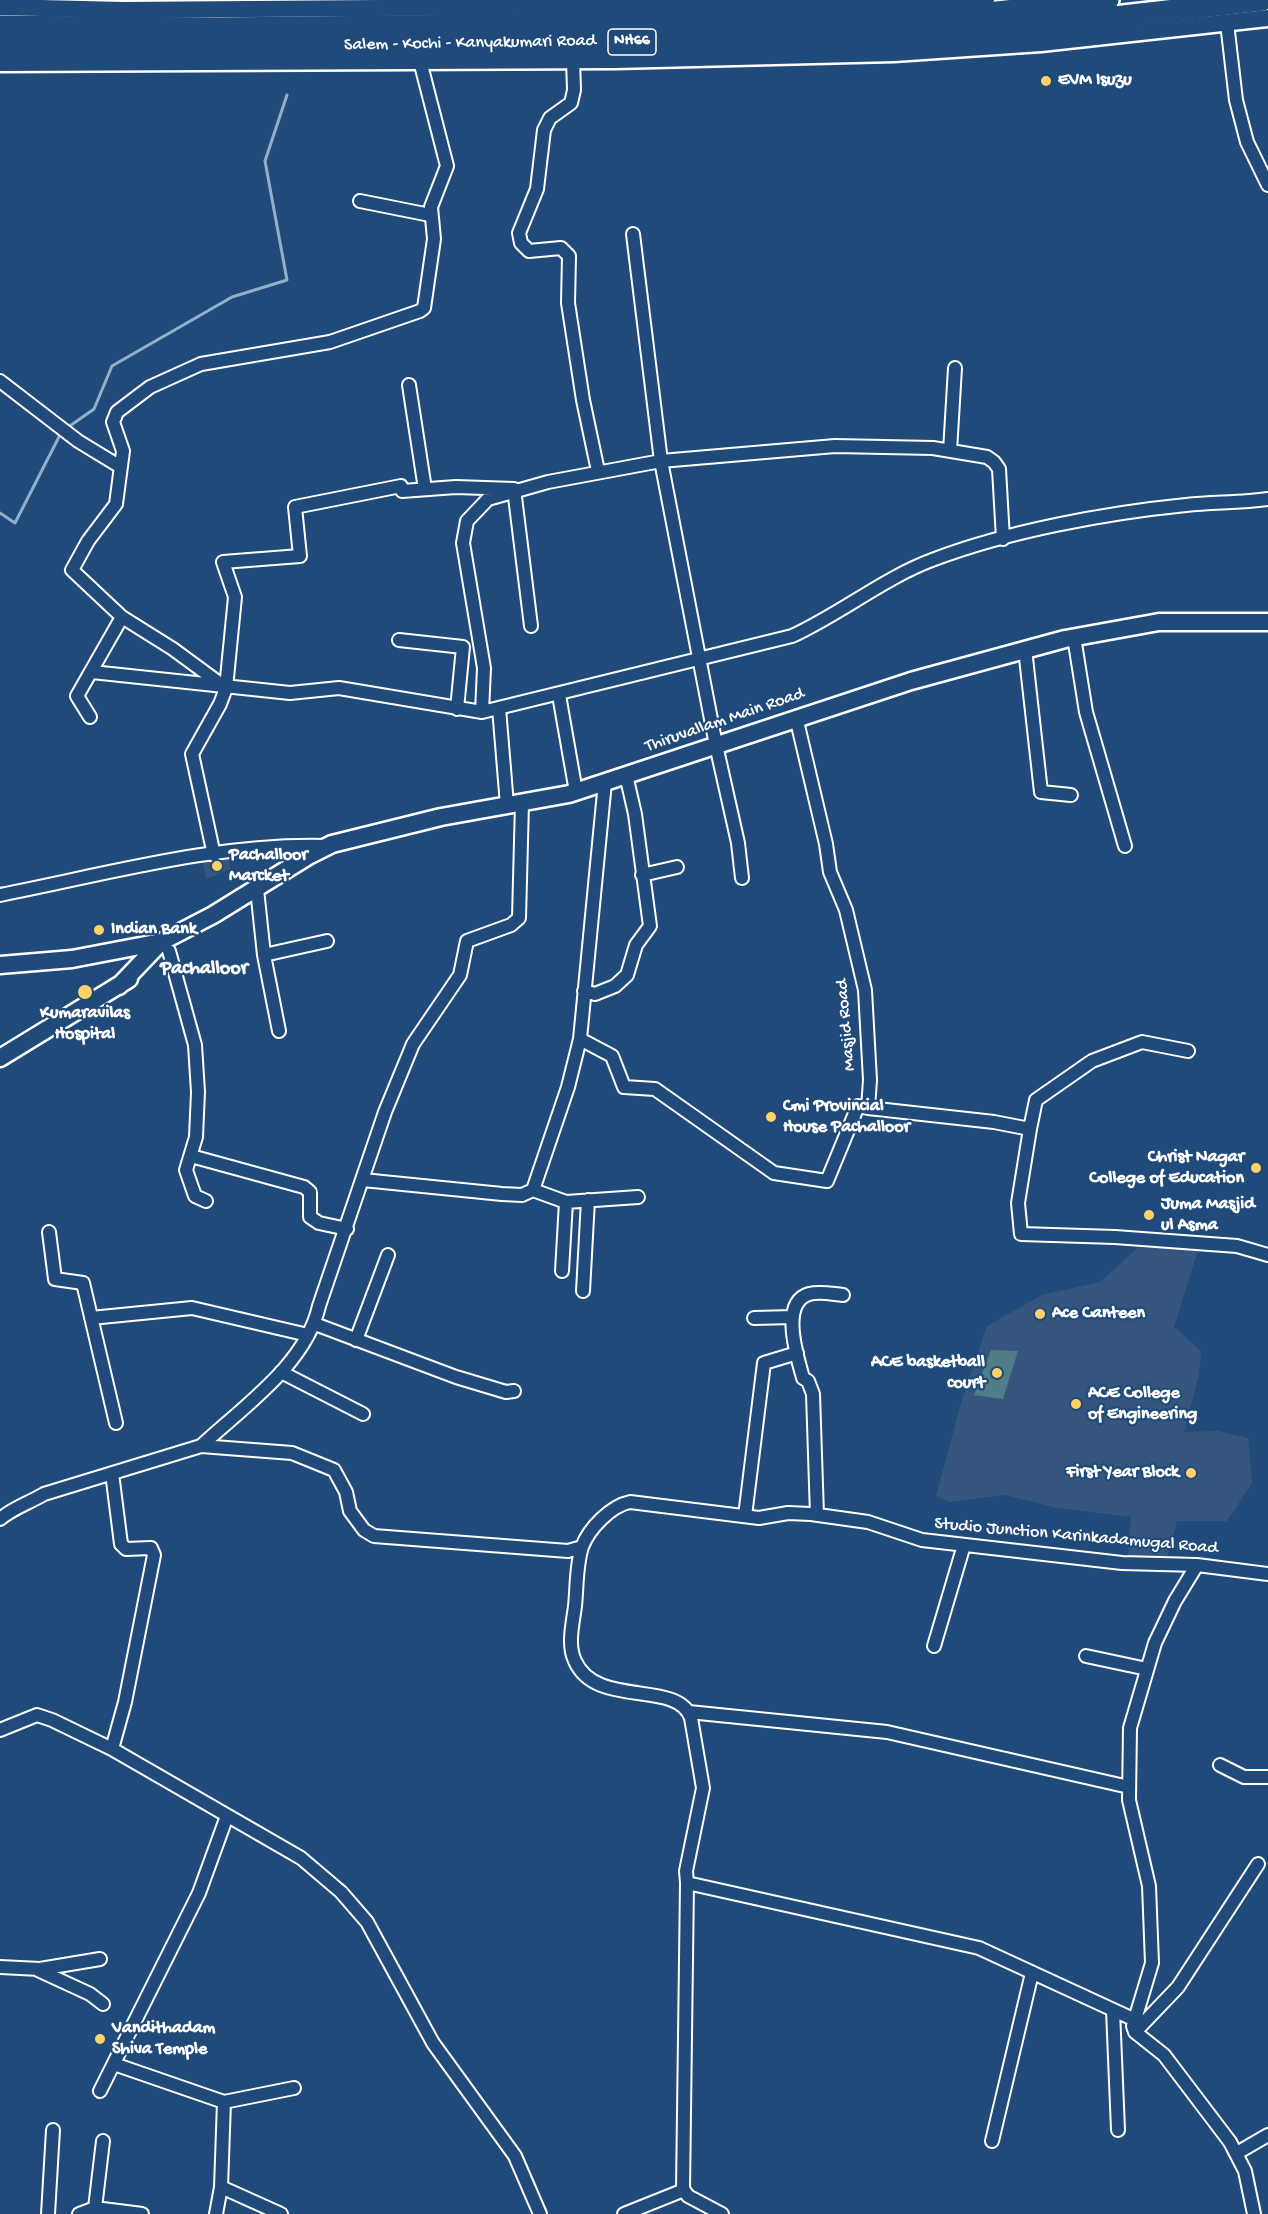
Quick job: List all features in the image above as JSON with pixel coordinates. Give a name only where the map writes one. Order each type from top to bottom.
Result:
[{"type":"highway","name":"Salem - Kochi - Kanyakumari Road","points":[[0,26],[216,28],[922,20],[1108,0]]},
{"type":"highway","name":"Salem - Kochi - Kanyakumari Road","points":[[0,45],[216,47],[923,39],[1262,0]]},
{"type":"street","points":[[0,7],[986,0]]},
{"type":"street","points":[[0,63],[573,60],[894,54],[1041,43],[1268,18]]},
{"type":"street","points":[[1227,23],[1236,100],[1247,142],[1268,185]]},
{"type":"street","points":[[573,60],[572,103],[550,118],[544,130],[537,189],[519,233],[524,248],[529,251],[561,248],[569,256],[567,303],[582,400],[598,471]]},
{"type":"street","points":[[226,688],[122,617],[72,570],[87,541],[116,504],[119,466],[123,451],[113,422],[117,412],[150,387],[171,376],[225,359],[330,342],[420,311],[426,303],[425,283],[434,238],[430,215],[434,198],[446,174],[447,159],[420,61]]},
{"type":"street","points":[[360,201],[430,215]]},
{"type":"street","points":[[633,234],[661,460],[716,745],[738,843],[742,878]]},
{"type":"street","points":[[950,451],[955,368]]},
{"type":"street","points":[[0,381],[78,441],[119,466]]},
{"type":"street","points":[[408,385],[425,489]]},
{"type":"street","points":[[482,712],[484,668],[465,562],[464,537],[467,521],[479,506],[496,495],[514,489],[661,460],[836,446],[950,451],[987,457],[999,469],[1003,539]]},
{"type":"street","points":[[214,855],[192,754],[220,704],[226,688],[235,597],[224,562],[300,556],[295,507],[401,486],[402,491],[456,487],[514,489]]},
{"type":"street","points":[[514,489],[531,626]]},
{"type":"street","points":[[92,672],[290,693],[339,688],[482,712],[559,695],[792,636],[828,619],[931,560],[1003,539],[1103,517],[1187,505],[1268,499]]},
{"type":"street","points":[[90,717],[77,696],[122,617]]},
{"type":"street","name":"Thiruvallam Main Road","points":[[0,1058],[119,986],[165,946],[327,846],[441,818],[576,792],[796,717],[974,662],[1074,637],[1159,622],[1268,622]]},
{"type":"street","points":[[1074,637],[1086,712],[1125,846]]},
{"type":"street","points":[[399,640],[463,647],[457,709]]},
{"type":"street","points":[[1025,649],[1041,792],[1071,795]]},
{"type":"street","points":[[559,695],[576,792]]},
{"type":"street","points":[[201,1446],[294,1359],[311,1330],[385,1112],[413,1044],[460,975],[466,943],[471,938],[511,925],[519,918],[515,804],[499,708]]},
{"type":"street","name":"Masjid Road","points":[[796,717],[826,844],[830,872],[846,910],[865,990],[870,1080],[868,1108]]},
{"type":"street","points":[[584,992],[596,994],[615,986],[627,975],[636,945],[650,926],[635,814],[626,775]]},
{"type":"street","points":[[363,1180],[502,1194],[522,1195],[533,1190],[538,1181],[568,1087],[580,1039],[605,782]]},
{"type":"street","points":[[0,895],[131,867],[287,845],[327,846]]},
{"type":"street","points":[[642,875],[676,867]]},
{"type":"street","points":[[257,889],[264,955],[279,1031]]},
{"type":"street","points":[[264,955],[327,941]]},
{"type":"street","points":[[0,965],[72,959],[165,946],[195,1045],[197,1114],[191,1156],[186,1170],[190,1189],[195,1196],[206,1202]]},
{"type":"street","points":[[580,1039],[612,1056],[624,1087],[655,1089],[774,1173],[827,1181],[858,1106],[994,1122],[1030,1129]]},
{"type":"street","points":[[1188,1050],[1142,1042],[1092,1061],[1036,1100],[1018,1203],[1021,1234],[1115,1237],[1237,1246],[1268,1256]]},
{"type":"street","points":[[191,1156],[304,1187],[310,1192],[310,1217],[319,1223],[347,1229]]},
{"type":"street","points":[[533,1190],[566,1202],[638,1197]]},
{"type":"street","points":[[583,1291],[588,1200]]},
{"type":"street","points":[[562,1271],[566,1202]]},
{"type":"street","points":[[49,1232],[55,1279],[83,1283],[116,1423]]},
{"type":"street","points":[[356,1340],[388,1255]]},
{"type":"street","points":[[817,1515],[813,1394],[808,1381],[803,1378],[792,1336],[793,1317],[797,1306],[807,1294],[843,1295]]},
{"type":"street","points":[[92,1318],[192,1308],[356,1340],[456,1377],[506,1392],[514,1391]]},
{"type":"street","points":[[754,1318],[793,1317]]},
{"type":"street","points":[[745,1516],[764,1363],[797,1353]]},
{"type":"street","points":[[280,1372],[363,1414]]},
{"type":"street","points":[[0,1519],[14,1508],[44,1494],[201,1446],[292,1452],[334,1470],[346,1492],[350,1511],[364,1530],[374,1536],[568,1551],[582,1547],[571,1637],[574,1660],[584,1674],[601,1686],[677,1701],[689,1712],[887,1732],[1129,1787]]},
{"type":"street","points":[[112,1473],[120,1544],[126,1549],[151,1548],[154,1555],[125,1702],[112,1749]]},
{"type":"street","name":"Studio Junction Karinkadamugal Road","points":[[582,1547],[600,1521],[622,1503],[630,1502],[759,1518],[788,1513],[817,1515],[868,1522],[922,1540],[1122,1563],[1197,1565],[1268,1574]]},
{"type":"street","points":[[934,1646],[964,1545]]},
{"type":"street","points":[[1134,2026],[1152,1963],[1149,1886],[1132,1818],[1129,1787],[1130,1728],[1155,1643],[1197,1565]]},
{"type":"street","points":[[1086,1656],[1147,1669]]},
{"type":"street","points":[[689,1712],[703,1788],[686,1871],[684,2190],[688,2196],[723,2214]]},
{"type":"street","points":[[0,1730],[37,1715],[52,1719],[112,1749],[301,1858],[341,1892],[367,1922],[433,2043],[515,2156],[540,2214]]},
{"type":"street","points":[[1220,1765],[1244,1777],[1268,1777]]},
{"type":"street","points":[[100,2091],[199,1893],[227,1816]]},
{"type":"street","points":[[1134,2026],[1178,1987],[1258,1863]]},
{"type":"street","points":[[687,1883],[979,1948],[1113,2010],[1134,2026],[1164,2055],[1234,2148],[1245,2170],[1254,2214]]},
{"type":"street","points":[[0,1967],[34,1969],[100,1959]]},
{"type":"street","points":[[34,1969],[60,1978],[103,2004]]},
{"type":"street","points":[[992,2141],[1032,1973]]},
{"type":"street","points":[[1113,2010],[1118,2130]]},
{"type":"street","points":[[114,2064],[224,2102],[294,2088]]},
{"type":"street","points":[[216,2214],[221,2187],[224,2102]]},
{"type":"street","points":[[48,2214],[53,2130]]},
{"type":"street","points":[[1234,2148],[1248,2146],[1268,2135]]},
{"type":"street","points":[[95,2208],[103,2141]]},
{"type":"street","points":[[221,2187],[281,2214]]},
{"type":"street","points":[[624,2214],[684,2190]]},
{"type":"street","points":[[79,2214],[95,2208],[142,2214]]},
{"type":"shaded area","name":"Pachalloor Marcket","points":[[228,855],[231,869],[206,879],[203,862]]},
{"type":"shaded area","name":"ACE College of Engineering","points":[[1139,1247],[1198,1250],[1174,1327],[1201,1351],[1199,1374],[1184,1432],[1218,1431],[1248,1438],[1252,1483],[1227,1521],[1177,1521],[1167,1559],[1128,1557],[1131,1517],[1057,1508],[1005,1495],[949,1502],[936,1496],[963,1396],[987,1326],[1042,1295],[1100,1282]]},
{"type":"green space","name":"ACE basketball court","points":[[991,1350],[1018,1351],[1003,1399],[974,1395]]},
{"type":"waterway","points":[[67,428],[94,409],[112,366],[232,297],[287,280],[265,161],[287,95]]},
{"type":"waterway","points":[[0,513],[15,523],[62,431]]},
{"type":"place","name":"EVM Isuzu","points":[[1046,81]]},
{"type":"place","name":"Pachalloor Marcket","points":[[217,866]]},
{"type":"place","name":"Indian Bank","points":[[99,930]]},
{"type":"place","name":"Kumaravilas Hospital","points":[[85,992]]},
{"type":"place","name":"Cmi Provincial House Pachalloor","points":[[771,1117]]},
{"type":"place","name":"Christ Nagar College of Education","points":[[1256,1168]]},
{"type":"place","name":"Juma Masjid ul Asma","points":[[1149,1215]]},
{"type":"place","name":"Ace Canteen","points":[[1040,1314]]},
{"type":"place","name":"ACE basketball court","points":[[997,1373]]},
{"type":"place","name":"ACE College of Engineering","points":[[1076,1404]]},
{"type":"place","name":"First Year Block","points":[[1191,1473]]},
{"type":"place","name":"Vandithadam Shiva Temple","points":[[100,2039]]},
{"type":"district","name":"Pachalloor","points":[[204,970]]}]
